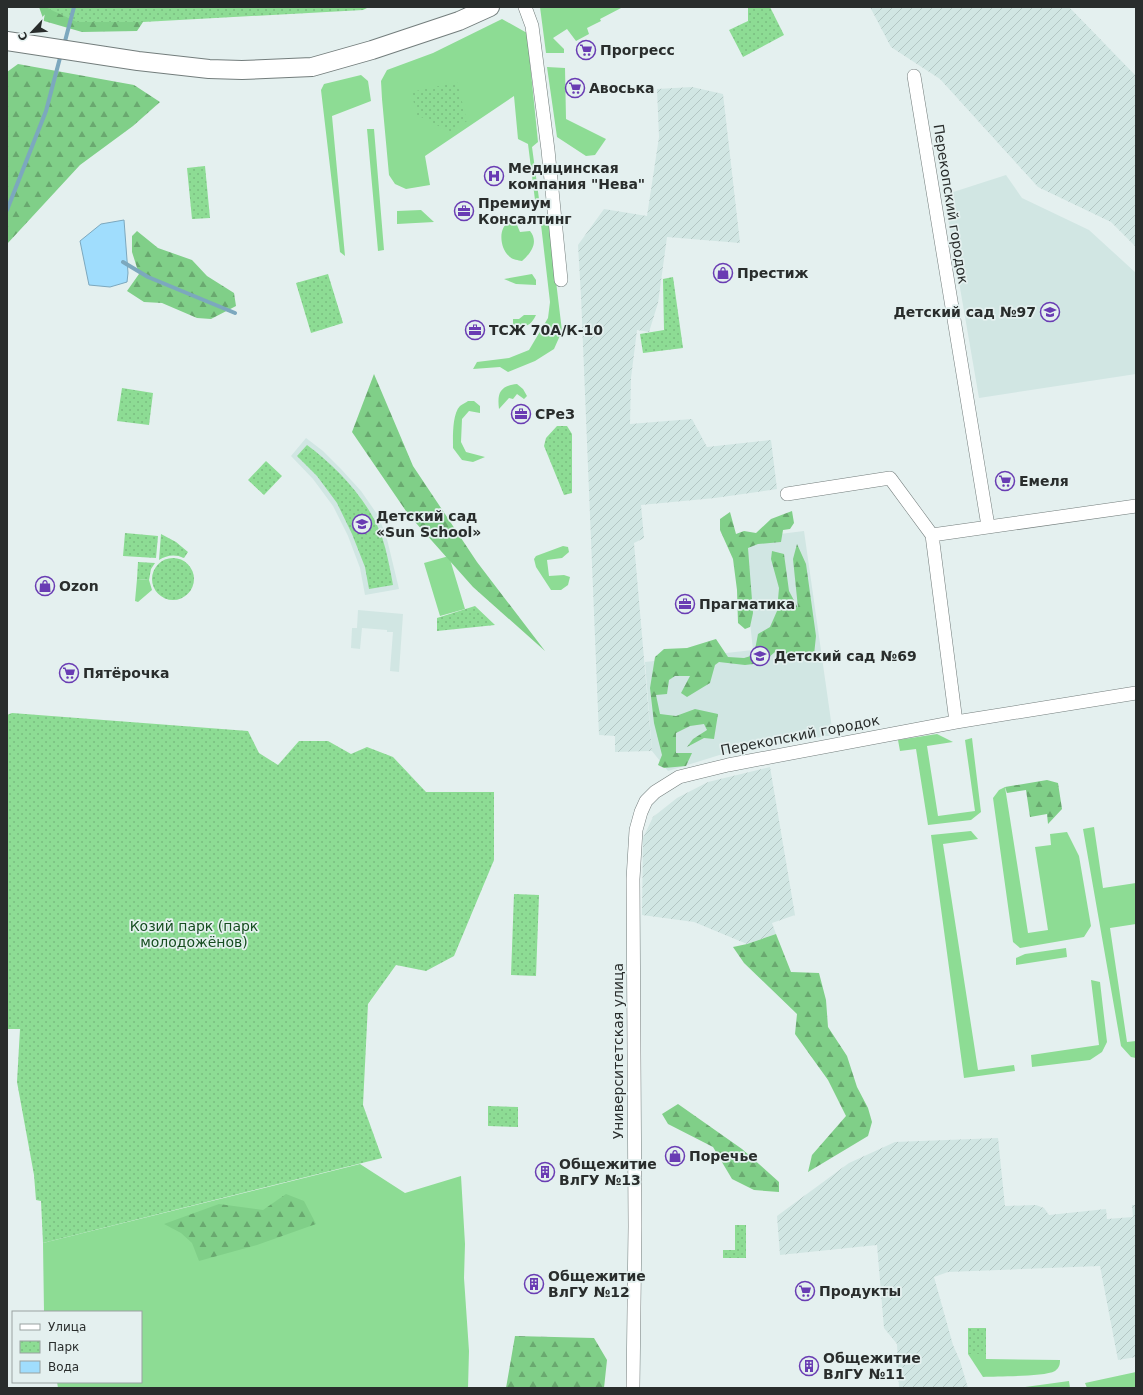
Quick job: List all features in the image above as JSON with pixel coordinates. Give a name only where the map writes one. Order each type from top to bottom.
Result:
[{"type":"street","points":[[459,21],[479,7]]},
{"type":"street","points":[[7,41],[209,69],[242,70],[312,66],[372,50],[459,21],[490,7]]},
{"type":"street","points":[[525,7],[532,26],[548,150],[561,280]]},
{"type":"street","name":"Перекопский городок","points":[[914,76],[988,526]]},
{"type":"street","points":[[787,494],[890,478],[932,535],[956,722]]},
{"type":"street","points":[[932,535],[1136,506]]},
{"type":"street","name":"Перекопский городок","points":[[655,792],[679,777],[728,765],[956,722],[1136,693]]},
{"type":"street","name":"Университетская улица","points":[[633,1388],[635,1219],[633,879],[636,830],[646,800],[655,792]]},
{"type":"shaded area","points":[[870,7],[1069,7],[1136,76],[1136,247],[1111,222],[1038,187],[940,79],[891,47]]},
{"type":"shaded area","points":[[692,87],[723,94],[740,243],[667,237],[658,303],[649,332],[637,330],[631,378],[630,424],[692,419],[707,447],[771,440],[777,489],[715,498],[641,505],[644,538],[634,543],[652,751],[615,752],[615,736],[599,735],[578,245],[604,209],[647,216],[659,137],[657,89]]},
{"type":"shaded area","name":"Детский сад №97","points":[[1006,175],[1022,198],[1089,230],[1136,273],[1136,374],[979,398],[944,195]]},
{"type":"shaded area","name":"Детский сад «Sun School»","points":[[306,438],[323,451],[341,469],[361,491],[377,514],[386,535],[399,589],[365,595],[360,568],[348,536],[333,506],[313,479],[291,456]]},
{"type":"shaded area","name":"Детский сад №69","points":[[804,531],[833,735],[726,753],[668,771],[652,751],[645,662],[753,650],[741,539]]},
{"type":"shaded area","points":[[358,610],[403,614],[399,672],[390,671],[393,632],[387,632],[387,630],[362,628],[360,649],[351,648],[352,628],[357,628]]},
{"type":"shaded area","points":[[770,767],[795,915],[772,923],[776,934],[747,944],[694,922],[642,915],[643,838],[653,817],[677,798],[708,782]]},
{"type":"shaded area","points":[[998,1138],[1005,1206],[1036,1205],[1044,1208],[1049,1215],[1106,1209],[1107,1219],[1133,1217],[1132,1205],[1136,1205],[1136,1357],[1118,1360],[1100,1266],[948,1272],[934,1277],[953,1345],[960,1361],[968,1388],[899,1388],[897,1344],[884,1328],[877,1245],[780,1255],[777,1216],[849,1163],[895,1142]]},
{"type":"green space","points":[[39,7],[144,7],[143,22],[137,31],[82,32],[44,21]]},
{"type":"green space","points":[[45,7],[369,7],[363,10],[143,22],[77,22]]},
{"type":"green space","points":[[540,7],[623,7],[600,19],[601,21],[587,28],[589,34],[576,41],[567,29],[553,38],[564,49],[564,53],[546,53]]},
{"type":"green space","points":[[748,7],[770,7],[784,35],[743,57],[729,30],[748,21]]},
{"type":"green space","points":[[502,19],[527,33],[538,142],[532,147],[539,199],[535,200],[528,144],[518,139],[514,96],[425,156],[430,185],[406,189],[395,184],[389,175],[382,99],[381,81],[387,70],[433,53]]},
{"type":"green space","points":[[18,64],[134,85],[160,102],[133,126],[80,165],[7,244],[7,72]]},
{"type":"green space","points":[[547,67],[565,68],[566,119],[606,139],[595,155],[586,156],[557,137]]},
{"type":"green space","points":[[361,75],[368,81],[371,101],[332,116],[345,256],[340,252],[321,90],[324,84]]},
{"type":"green space","points":[[457,82],[467,121],[450,132],[417,115],[411,92]]},
{"type":"green space","points":[[367,129],[374,129],[384,250],[378,251]]},
{"type":"green space","points":[[205,166],[210,218],[192,219],[187,168]]},
{"type":"green space","points":[[421,210],[434,222],[397,224],[397,211]]},
{"type":"green space","points":[[548,215],[562,331],[554,349],[535,361],[508,372],[500,367],[473,369],[477,362],[509,358],[529,350],[548,318],[550,302],[540,216]]},
{"type":"green space","points":[[513,221],[517,225],[520,232],[530,231],[534,239],[531,251],[522,261],[510,257],[506,253],[502,243],[501,237],[504,226]]},
{"type":"green space","points":[[137,231],[158,248],[192,260],[207,276],[234,293],[236,306],[211,319],[197,318],[162,303],[144,302],[127,291],[139,274],[132,252],[132,236]]},
{"type":"green space","points":[[328,274],[343,323],[311,333],[296,283]]},
{"type":"green space","points":[[532,274],[536,280],[536,285],[516,284],[504,279]]},
{"type":"green space","points":[[673,277],[683,348],[643,353],[640,334],[664,330],[663,279]]},
{"type":"green space","points":[[524,315],[536,315],[530,324],[521,326],[513,325],[513,319],[519,319]]},
{"type":"green space","points":[[374,374],[413,466],[477,562],[545,651],[473,587],[408,514],[352,432]]},
{"type":"green space","points":[[517,384],[523,389],[527,396],[524,399],[517,394],[513,399],[509,398],[499,409],[499,395],[501,391],[507,386]]},
{"type":"green space","points":[[122,388],[153,393],[149,425],[117,421]]},
{"type":"green space","points":[[468,401],[474,401],[480,406],[480,413],[469,411],[462,419],[461,442],[466,452],[485,457],[473,462],[462,460],[453,448],[454,426],[457,410]]},
{"type":"green space","points":[[557,426],[567,426],[572,434],[572,493],[564,495],[544,446],[546,438]]},
{"type":"green space","name":"Детский сад «Sun School»","points":[[307,445],[329,463],[351,486],[361,498],[377,524],[387,555],[393,585],[369,589],[365,567],[352,534],[337,503],[317,476],[297,456]]},
{"type":"green space","points":[[266,461],[282,476],[264,495],[248,480]]},
{"type":"green space","points":[[792,511],[794,523],[790,529],[783,530],[781,542],[758,544],[748,548],[753,613],[750,627],[745,629],[738,623],[737,590],[733,559],[720,530],[720,519],[730,512],[736,534],[744,531],[756,533],[771,519]]},
{"type":"green space","points":[[125,533],[158,536],[156,558],[123,556]]},
{"type":"green space","points":[[161,534],[176,542],[188,552],[184,558],[171,556],[159,560]]},
{"type":"green space","points":[[797,544],[806,564],[816,636],[814,655],[810,659],[775,652],[762,663],[745,665],[719,662],[715,665],[710,683],[687,697],[681,693],[690,676],[675,676],[669,680],[667,694],[656,695],[660,714],[676,716],[695,709],[718,714],[714,739],[704,738],[687,747],[693,739],[707,730],[704,724],[690,726],[676,733],[676,753],[692,753],[686,766],[664,768],[658,765],[662,755],[654,723],[650,688],[655,657],[664,649],[687,648],[716,639],[728,657],[744,658],[754,655],[758,634],[770,627],[777,611],[779,588],[771,559],[772,551],[784,554],[789,591],[798,608],[793,559]]},
{"type":"green space","points":[[563,546],[568,547],[569,552],[562,558],[547,560],[549,576],[564,575],[570,577],[568,585],[561,590],[551,590],[536,567],[534,559],[536,556]]},
{"type":"green space","points":[[449,556],[465,609],[440,616],[424,563]]},
{"type":"green space","points":[[169,558],[177,558],[185,561],[191,567],[194,579],[191,591],[185,597],[177,600],[169,600],[161,597],[155,591],[152,583],[152,575],[155,567],[161,561]]},
{"type":"green space","points":[[138,562],[155,563],[151,569],[149,580],[137,579]]},
{"type":"green space","points":[[137,579],[149,580],[152,590],[138,602],[135,601]]},
{"type":"green space","points":[[475,606],[495,625],[437,631],[437,618]]},
{"type":"green space","name":"Козий парк (парк молодожёнов)","points":[[12,713],[248,731],[259,753],[278,765],[299,741],[328,741],[351,754],[367,747],[393,757],[426,792],[494,792],[494,860],[454,956],[426,971],[396,965],[368,1004],[363,1105],[382,1158],[43,1243],[41,1201],[36,1200],[34,1175],[17,1082],[20,1029],[7,1029],[7,715]]},
{"type":"green space","points":[[937,734],[953,742],[927,746],[938,816],[975,811],[965,740],[972,738],[981,812],[971,820],[928,825],[916,749],[900,751],[898,740]]},
{"type":"green space","points":[[1047,780],[1058,783],[1062,809],[1048,824],[1047,814],[1030,817],[1026,790],[1007,793],[1005,787]]},
{"type":"green space","points":[[1005,787],[1028,933],[1048,930],[1035,847],[1051,845],[1050,834],[1067,832],[1079,856],[1091,926],[1084,937],[1020,948],[1013,942],[993,798],[999,790]]},
{"type":"green space","points":[[1094,827],[1103,888],[1136,883],[1136,924],[1110,928],[1127,1042],[1136,1041],[1136,1058],[1131,1057],[1121,1046],[1083,829]]},
{"type":"green space","points":[[971,831],[978,839],[943,844],[978,1070],[1014,1065],[1015,1071],[964,1078],[931,835]]},
{"type":"green space","points":[[514,894],[539,895],[536,976],[511,975]]},
{"type":"green space","points":[[776,934],[791,972],[819,973],[826,1000],[828,1027],[847,1056],[857,1087],[868,1108],[872,1122],[868,1136],[808,1172],[812,1155],[846,1116],[828,1080],[795,1034],[797,1014],[744,963],[733,947]]},
{"type":"green space","points":[[1066,948],[1067,957],[1016,965],[1016,958],[1025,954]]},
{"type":"green space","points":[[1091,980],[1100,982],[1107,1042],[1102,1052],[1090,1060],[1032,1067],[1031,1055],[1099,1045]]},
{"type":"green space","points":[[678,1104],[742,1149],[779,1182],[779,1192],[754,1190],[732,1179],[713,1147],[668,1124],[662,1114]]},
{"type":"green space","points":[[488,1106],[518,1107],[518,1127],[488,1126]]},
{"type":"green space","points":[[360,1164],[405,1193],[461,1176],[465,1244],[464,1278],[469,1351],[468,1388],[58,1388],[57,1383],[142,1383],[142,1311],[44,1311],[43,1243]]},
{"type":"green space","points":[[286,1194],[304,1201],[316,1224],[257,1245],[199,1261],[192,1243],[181,1233],[164,1224],[219,1204],[263,1210]]},
{"type":"green space","points":[[735,1225],[746,1225],[746,1258],[723,1258],[723,1250],[735,1250]]},
{"type":"green space","points":[[968,1328],[986,1328],[986,1354],[968,1354]]},
{"type":"green space","points":[[515,1336],[594,1338],[607,1360],[604,1388],[506,1388]]},
{"type":"green space","points":[[968,1354],[986,1354],[986,1359],[1060,1360],[1060,1362],[1055,1371],[1049,1373],[983,1377]]},
{"type":"green space","points":[[1136,1372],[1136,1388],[1087,1388],[1085,1383]]},
{"type":"green space","points":[[1069,1381],[1070,1388],[1018,1388]]},
{"type":"water","points":[[124,220],[128,273],[127,282],[110,287],[89,285],[80,241],[101,224]]},
{"type":"waterway","points":[[64,45],[74,7]]},
{"type":"waterway","points":[[7,210],[46,111],[61,54]]},
{"type":"waterway","points":[[123,262],[148,277],[235,313]]},
{"type":"place","name":"Прогресс","points":[[586,50]]},
{"type":"place","name":"Авоська","points":[[575,88]]},
{"type":"place","name":"Медицинская компания \"Нева\"","points":[[494,176]]},
{"type":"place","name":"Премиум Консалтинг","points":[[464,211]]},
{"type":"place","name":"Престиж","points":[[723,273]]},
{"type":"place","name":"Детский сад №97","points":[[1050,312]]},
{"type":"place","name":"ТСЖ 70А/К-10","points":[[475,330]]},
{"type":"place","name":"СРеЗ","points":[[521,414]]},
{"type":"place","name":"Емеля","points":[[1005,481]]},
{"type":"place","name":"Детский сад «Sun School»","points":[[362,524]]},
{"type":"place","name":"Ozon","points":[[45,586]]},
{"type":"place","name":"Прагматика","points":[[685,604]]},
{"type":"place","name":"Детский сад №69","points":[[760,656]]},
{"type":"place","name":"Пятёрочка","points":[[69,673]]},
{"type":"place","name":"Поречье","points":[[675,1156]]},
{"type":"place","name":"Общежитие ВлГУ №13","points":[[545,1172]]},
{"type":"place","name":"Общежитие ВлГУ №12","points":[[534,1284]]},
{"type":"place","name":"Продукты","points":[[805,1291]]},
{"type":"place","name":"Общежитие ВлГУ №11","points":[[809,1366]]}]
